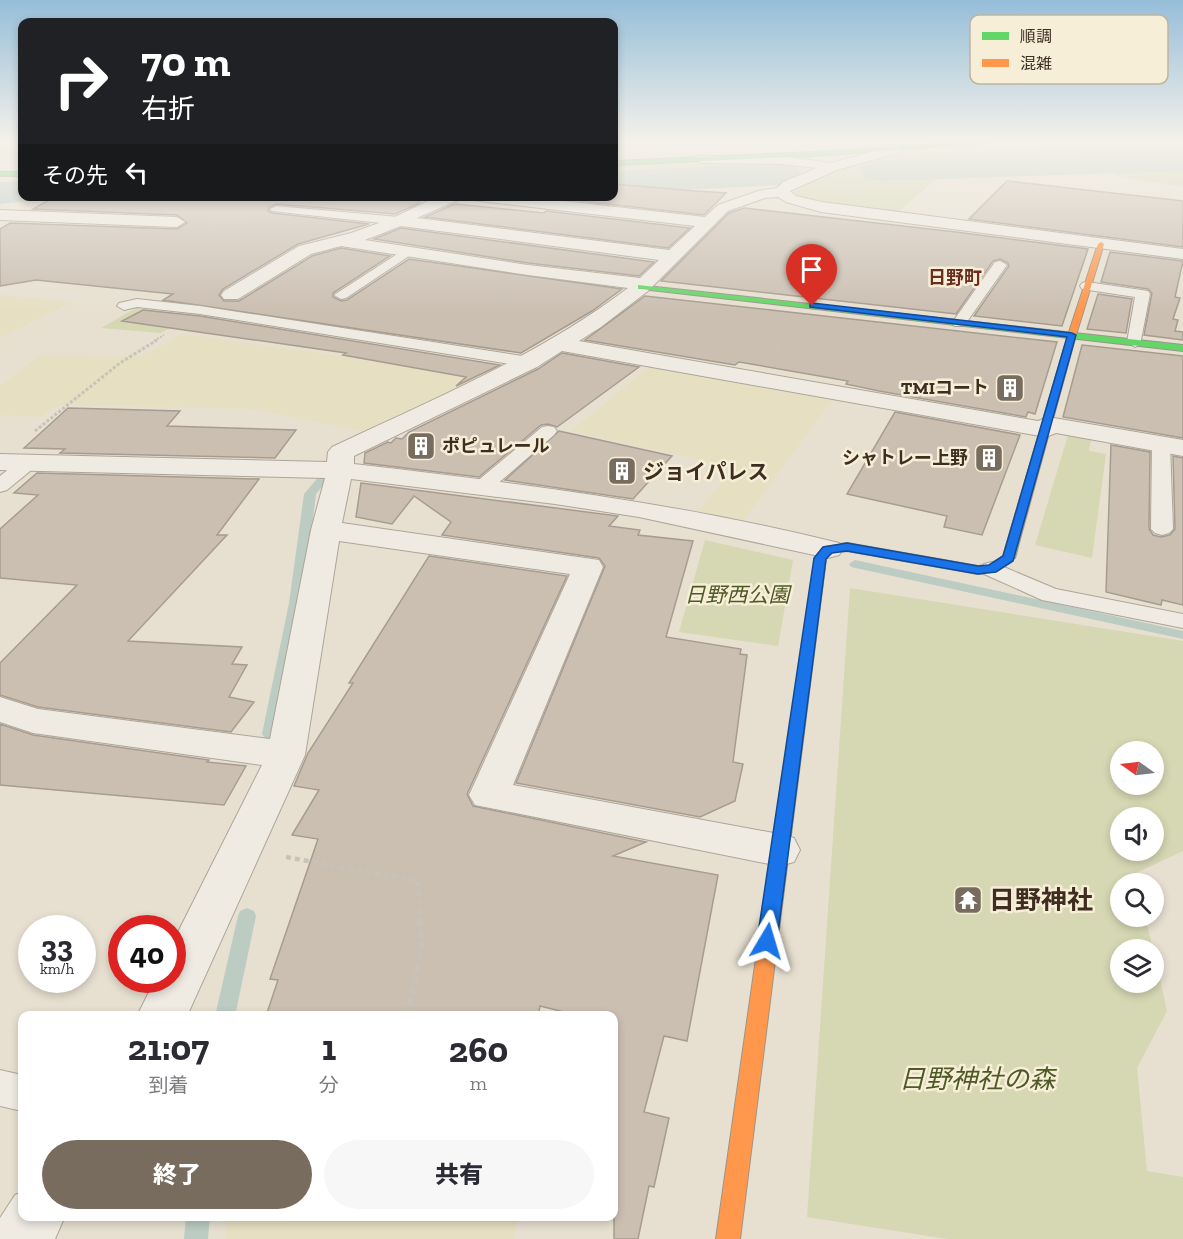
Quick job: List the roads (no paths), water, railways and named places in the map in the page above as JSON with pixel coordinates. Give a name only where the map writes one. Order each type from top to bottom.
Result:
[{"type":"street","points":[[164,1011],[286,755],[326,530],[340,470],[341,452],[529,362],[594,323],[642,285],[723,208],[752,198]]},
{"type":"street","points":[[789,198],[820,207],[1183,254]]},
{"type":"street","points":[[231,295],[305,250],[341,241],[399,221],[442,201]]},
{"type":"street","points":[[517,201],[707,222]]},
{"type":"street","points":[[5,218],[177,222]]},
{"type":"street","points":[[399,221],[671,256]]},
{"type":"street","points":[[341,241],[642,285],[1183,348]]},
{"type":"street","points":[[0,462],[340,470],[639,509],[828,549],[847,547],[964,568],[992,569],[1009,558],[1072,335],[1101,244]]},
{"type":"street","points":[[559,344],[1172,446]]},
{"type":"street","points":[[326,530],[588,567],[489,795],[779,850]]},
{"type":"street","points":[[728,1239],[820,558],[828,549]]},
{"type":"street","points":[[0,709],[33,722],[286,755]]},
{"type":"street","points":[[21,1239],[33,1221]]},
{"type":"lane","points":[[276,209],[311,210],[399,221]]},
{"type":"lane","points":[[340,295],[408,251]]},
{"type":"lane","points":[[959,322],[1000,265]]},
{"type":"lane","points":[[1087,286],[1143,294],[1135,342]]},
{"type":"lane","points":[[124,306],[137,303],[200,310],[529,362]]},
{"type":"lane","points":[[482,487],[548,431]]},
{"type":"lane","points":[[1162,529],[1172,446]]},
{"type":"lane","points":[[0,486],[28,463]]},
{"type":"lane","points":[[992,569],[1050,595],[1183,621]]},
{"type":"lane","points":[[0,1088],[18,1092]]},
{"type":"waterway","points":[[270,734],[296,603],[310,494],[325,476]]},
{"type":"waterway","points":[[855,564],[1183,635]]},
{"type":"waterway","points":[[226,1011],[247,916]]},
{"type":"waterway","points":[[196,1239],[198,1221]]},
{"type":"place","name":"TMIコート","points":[[1010,388]]},
{"type":"place","name":"ポピュレール","points":[[421,446]]},
{"type":"place","name":"シャトレー上野","points":[[989,458]]},
{"type":"place","name":"ジョイパレス","points":[[622,471]]},
{"type":"place","name":"日野神社","points":[[968,900]]},
{"type":"district","name":"日野町","points":[[955,278]]},
{"type":"park label","name":"日野西公園","points":[[737,594]]},
{"type":"park label","name":"日野神社の森","points":[[977,1079]]}]
